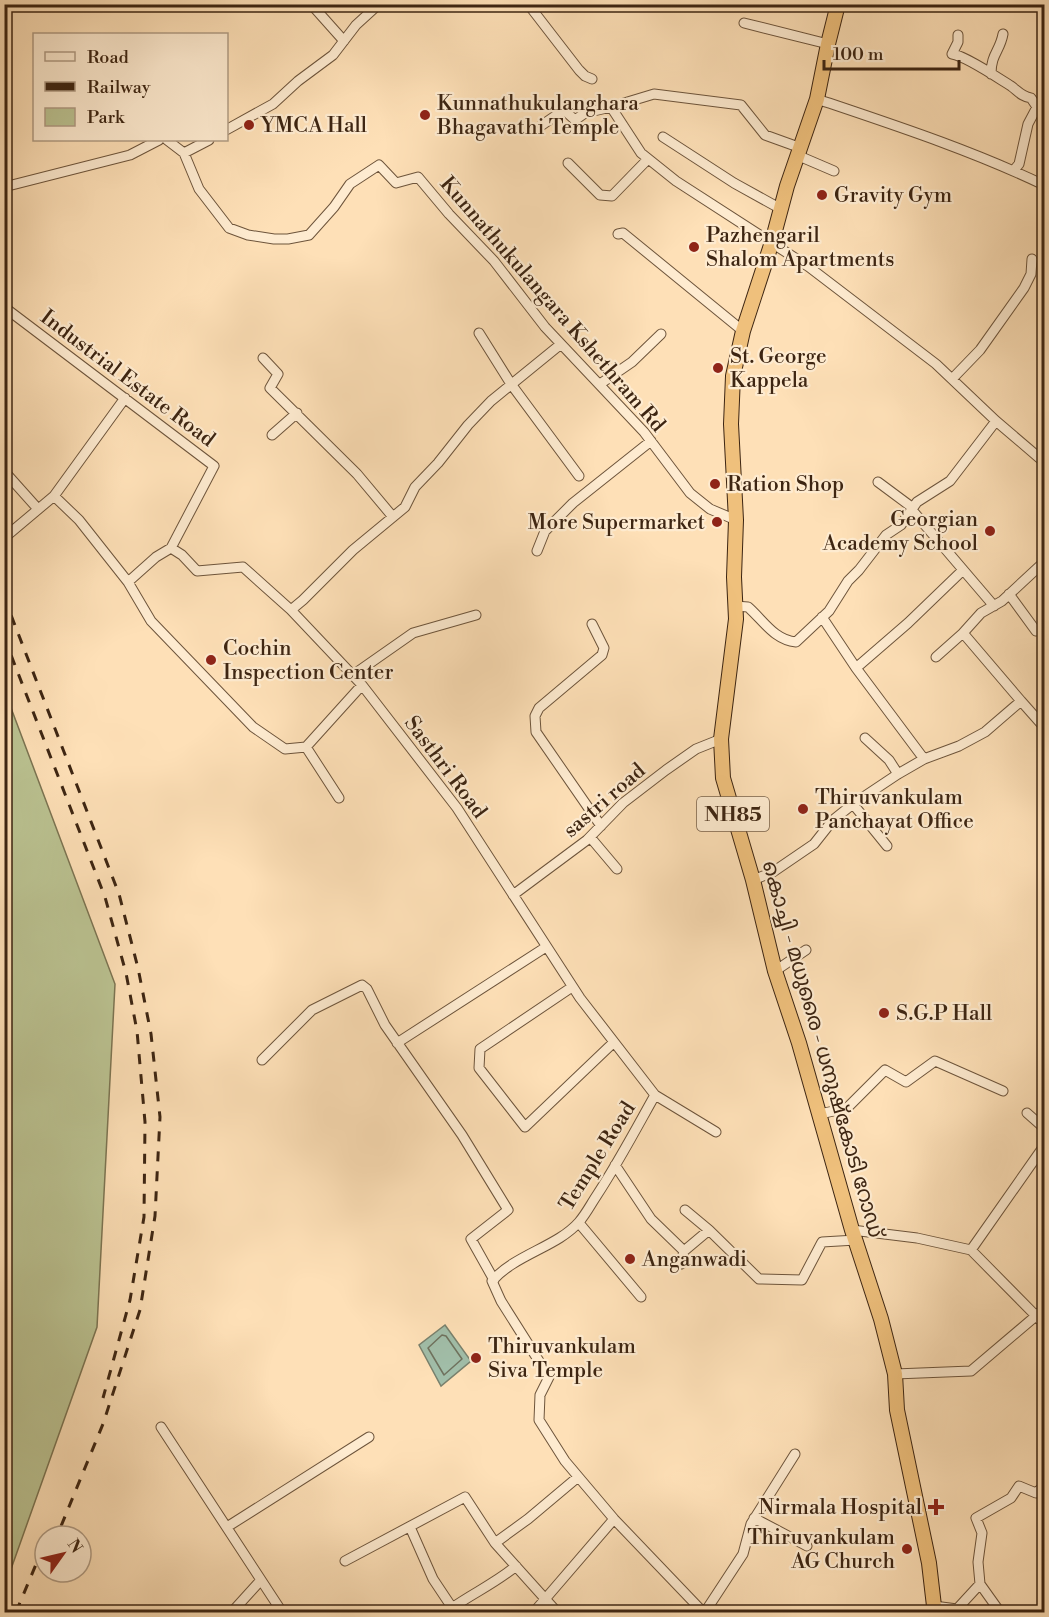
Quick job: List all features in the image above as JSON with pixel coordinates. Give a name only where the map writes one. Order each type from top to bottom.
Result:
[{"type":"highway","name":"കൊച്ചി - മധുരൈ - ധനുഷ്‌കോടി റോഡ്","points":[[838,4],[817,99],[743,331],[733,376],[731,424],[736,520],[735,606],[734,635],[721,739],[723,778],[753,880],[775,971],[800,1042],[895,1374],[897,1410],[929,1563],[933,1609]]},
{"type":"street","points":[[312,4],[344,41]]},
{"type":"street","points":[[228,129],[273,104],[298,81],[333,55],[356,25],[379,4]]},
{"type":"street","points":[[528,4],[579,70],[592,80]]},
{"type":"street","points":[[744,23],[828,44]]},
{"type":"street","points":[[958,34],[958,42],[952,54],[966,58],[1023,97],[1031,98],[1037,107],[1028,124],[1019,164],[1014,170]]},
{"type":"street","points":[[991,74],[992,57],[1000,45],[1003,34]]},
{"type":"street","points":[[542,125],[564,110],[575,120],[585,113],[654,94],[741,105],[765,135],[834,171]]},
{"type":"street","points":[[817,99],[961,148],[1044,185]]},
{"type":"street","points":[[612,107],[641,153],[648,159],[676,181],[772,242],[909,343],[1044,462]]},
{"type":"street","points":[[663,137],[734,183],[781,209]]},
{"type":"street","points":[[4,187],[130,155],[157,141]]},
{"type":"street","points":[[168,141],[184,153],[207,141]]},
{"type":"street","name":"Kunnathukulangara Kshethram Rd","points":[[184,153],[199,189],[229,228],[248,235],[274,239],[309,235],[334,207],[350,184],[379,165],[396,183],[418,177],[449,214],[494,261],[545,327],[651,441],[690,493],[710,509],[736,520]]},
{"type":"street","points":[[568,163],[600,195],[612,196],[648,159]]},
{"type":"street","points":[[618,234],[622,233],[743,331]]},
{"type":"street","points":[[952,379],[980,350],[1024,288],[1031,274],[1032,259]]},
{"type":"street","name":"Industrial Estate Road","points":[[4,307],[214,466],[171,548]]},
{"type":"street","points":[[479,333],[511,384],[579,476]]},
{"type":"street","points":[[600,384],[632,362],[661,334]]},
{"type":"street","points":[[291,610],[352,550],[405,507],[415,487],[438,463],[468,425],[511,384],[561,344]]},
{"type":"street","points":[[263,358],[278,374],[270,388],[357,474],[393,517]]},
{"type":"street","points":[[4,538],[54,496],[125,399]]},
{"type":"street","points":[[272,435],[297,413]]},
{"type":"street","points":[[735,606],[748,607],[771,632],[796,642],[829,611],[848,581],[886,535],[901,525],[917,502],[950,481],[996,421]]},
{"type":"street","points":[[537,551],[545,531],[573,503],[651,441]]},
{"type":"street","points":[[4,471],[38,508]]},
{"type":"street","points":[[878,482],[912,509],[994,606]]},
{"type":"street","points":[[54,496],[79,520],[128,582],[151,621],[253,727],[285,748],[306,747],[362,685]]},
{"type":"street","points":[[128,582],[156,557],[171,548]]},
{"type":"street","name":"Sasthri Road","points":[[171,548],[182,555],[197,571],[243,567],[291,610],[362,685],[457,808],[513,895]]},
{"type":"street","points":[[936,657],[981,613],[1010,594],[1044,562]]},
{"type":"street","points":[[856,668],[908,623],[963,570]]},
{"type":"street","points":[[1010,594],[1036,631]]},
{"type":"street","points":[[353,675],[413,633],[476,615]]},
{"type":"street","points":[[822,617],[856,668],[924,759]]},
{"type":"street","points":[[592,624],[604,648],[602,655],[539,708],[535,716],[536,732],[601,826]]},
{"type":"street","points":[[963,633],[1044,728]]},
{"type":"street","points":[[753,880],[773,872],[814,844],[833,820],[898,774],[924,759],[959,746],[985,732],[1022,701]]},
{"type":"street","points":[[865,738],[889,760],[898,774]]},
{"type":"street","name":"sastri road","points":[[513,895],[590,837],[623,803],[666,770],[696,749],[721,739]]},
{"type":"street","points":[[306,747],[339,798]]},
{"type":"street","points":[[853,804],[887,846]]},
{"type":"street","points":[[590,837],[617,869]]},
{"type":"street","name":"Temple Road","points":[[494,1280],[515,1261],[560,1237],[579,1223],[655,1095],[572,987],[513,895]]},
{"type":"street","points":[[397,1042],[546,947]]},
{"type":"street","points":[[775,971],[806,950]]},
{"type":"street","points":[[262,1060],[312,1010],[362,985],[367,989],[385,1024],[462,1135],[508,1210],[471,1239],[494,1280],[492,1281],[501,1301],[549,1377],[540,1395],[539,1420],[578,1477],[614,1519],[701,1611],[743,1554],[754,1518],[795,1454]]},
{"type":"street","points":[[572,987],[480,1049],[479,1068],[525,1127],[613,1043]]},
{"type":"street","points":[[820,1114],[847,1108],[885,1070],[906,1082],[934,1061],[1003,1091]]},
{"type":"street","points":[[655,1095],[716,1132]]},
{"type":"street","points":[[1027,1113],[1044,1128]]},
{"type":"street","points":[[971,1250],[1044,1146]]},
{"type":"street","points":[[615,1165],[651,1219],[684,1251]]},
{"type":"street","points":[[686,1210],[759,1279],[802,1280],[822,1242],[854,1235],[917,1238],[971,1250],[1041,1312],[1044,1324]]},
{"type":"street","points":[[579,1223],[641,1297]]},
{"type":"street","points":[[681,1264],[684,1251],[709,1230]]},
{"type":"street","points":[[895,1374],[971,1371],[1041,1312]]},
{"type":"street","points":[[161,1427],[282,1612]]},
{"type":"street","points":[[227,1527],[369,1437]]},
{"type":"street","points":[[495,1543],[578,1477]]},
{"type":"street","points":[[1000,1612],[980,1584],[978,1562],[982,1533],[976,1518],[1011,1498],[1019,1486],[1036,1494],[1044,1486]]},
{"type":"street","points":[[345,1561],[465,1497],[495,1543],[557,1612]]},
{"type":"street","points":[[754,1518],[807,1546]]},
{"type":"street","points":[[534,1612],[614,1519]]},
{"type":"street","points":[[410,1527],[433,1579],[454,1610],[475,1592],[501,1579],[516,1566]]},
{"type":"street","points":[[232,1612],[261,1580]]},
{"type":"street","points":[[933,1609],[957,1610],[980,1584]]},
{"type":"green space","points":[[5,692],[115,984],[97,1327],[5,1586]]},
{"type":"water","points":[[445,1325],[471,1361],[441,1386],[419,1345]]},
{"type":"railway","points":[[4,597],[119,894],[138,968],[151,1034],[160,1117],[155,1216],[140,1310],[103,1424],[62,1524]]},
{"type":"railway","points":[[4,637],[105,897],[126,973],[137,1031],[145,1122],[144,1217],[130,1300],[103,1398]]},
{"type":"railway","points":[[16,1612],[33,1572]]},
{"type":"place","name":"Kunnathukulanghara Bhagavathi Temple","points":[[425,115]]},
{"type":"place","name":"YMCA Hall","points":[[249,125]]},
{"type":"place","name":"Gravity Gym","points":[[822,195]]},
{"type":"place","name":"Pazhengaril Shalom Apartments","points":[[694,247]]},
{"type":"place","name":"St. George Kappela","points":[[718,368]]},
{"type":"place","name":"Ration Shop","points":[[715,484]]},
{"type":"place","name":"More Supermarket","points":[[717,522]]},
{"type":"place","name":"Georgian Academy School","points":[[990,531]]},
{"type":"place","name":"Cochin Inspection Center","points":[[211,660]]},
{"type":"place","name":"Thiruvankulam Panchayat Office","points":[[803,809]]},
{"type":"place","name":"S.G.P Hall","points":[[884,1013]]},
{"type":"place","name":"Anganwadi","points":[[630,1259]]},
{"type":"place","name":"Thiruvankulam Siva Temple","points":[[476,1358]]},
{"type":"place","name":"Nirmala Hospital","points":[[936,1507]]},
{"type":"place","name":"Thiruvankulam AG Church","points":[[907,1549]]}]
